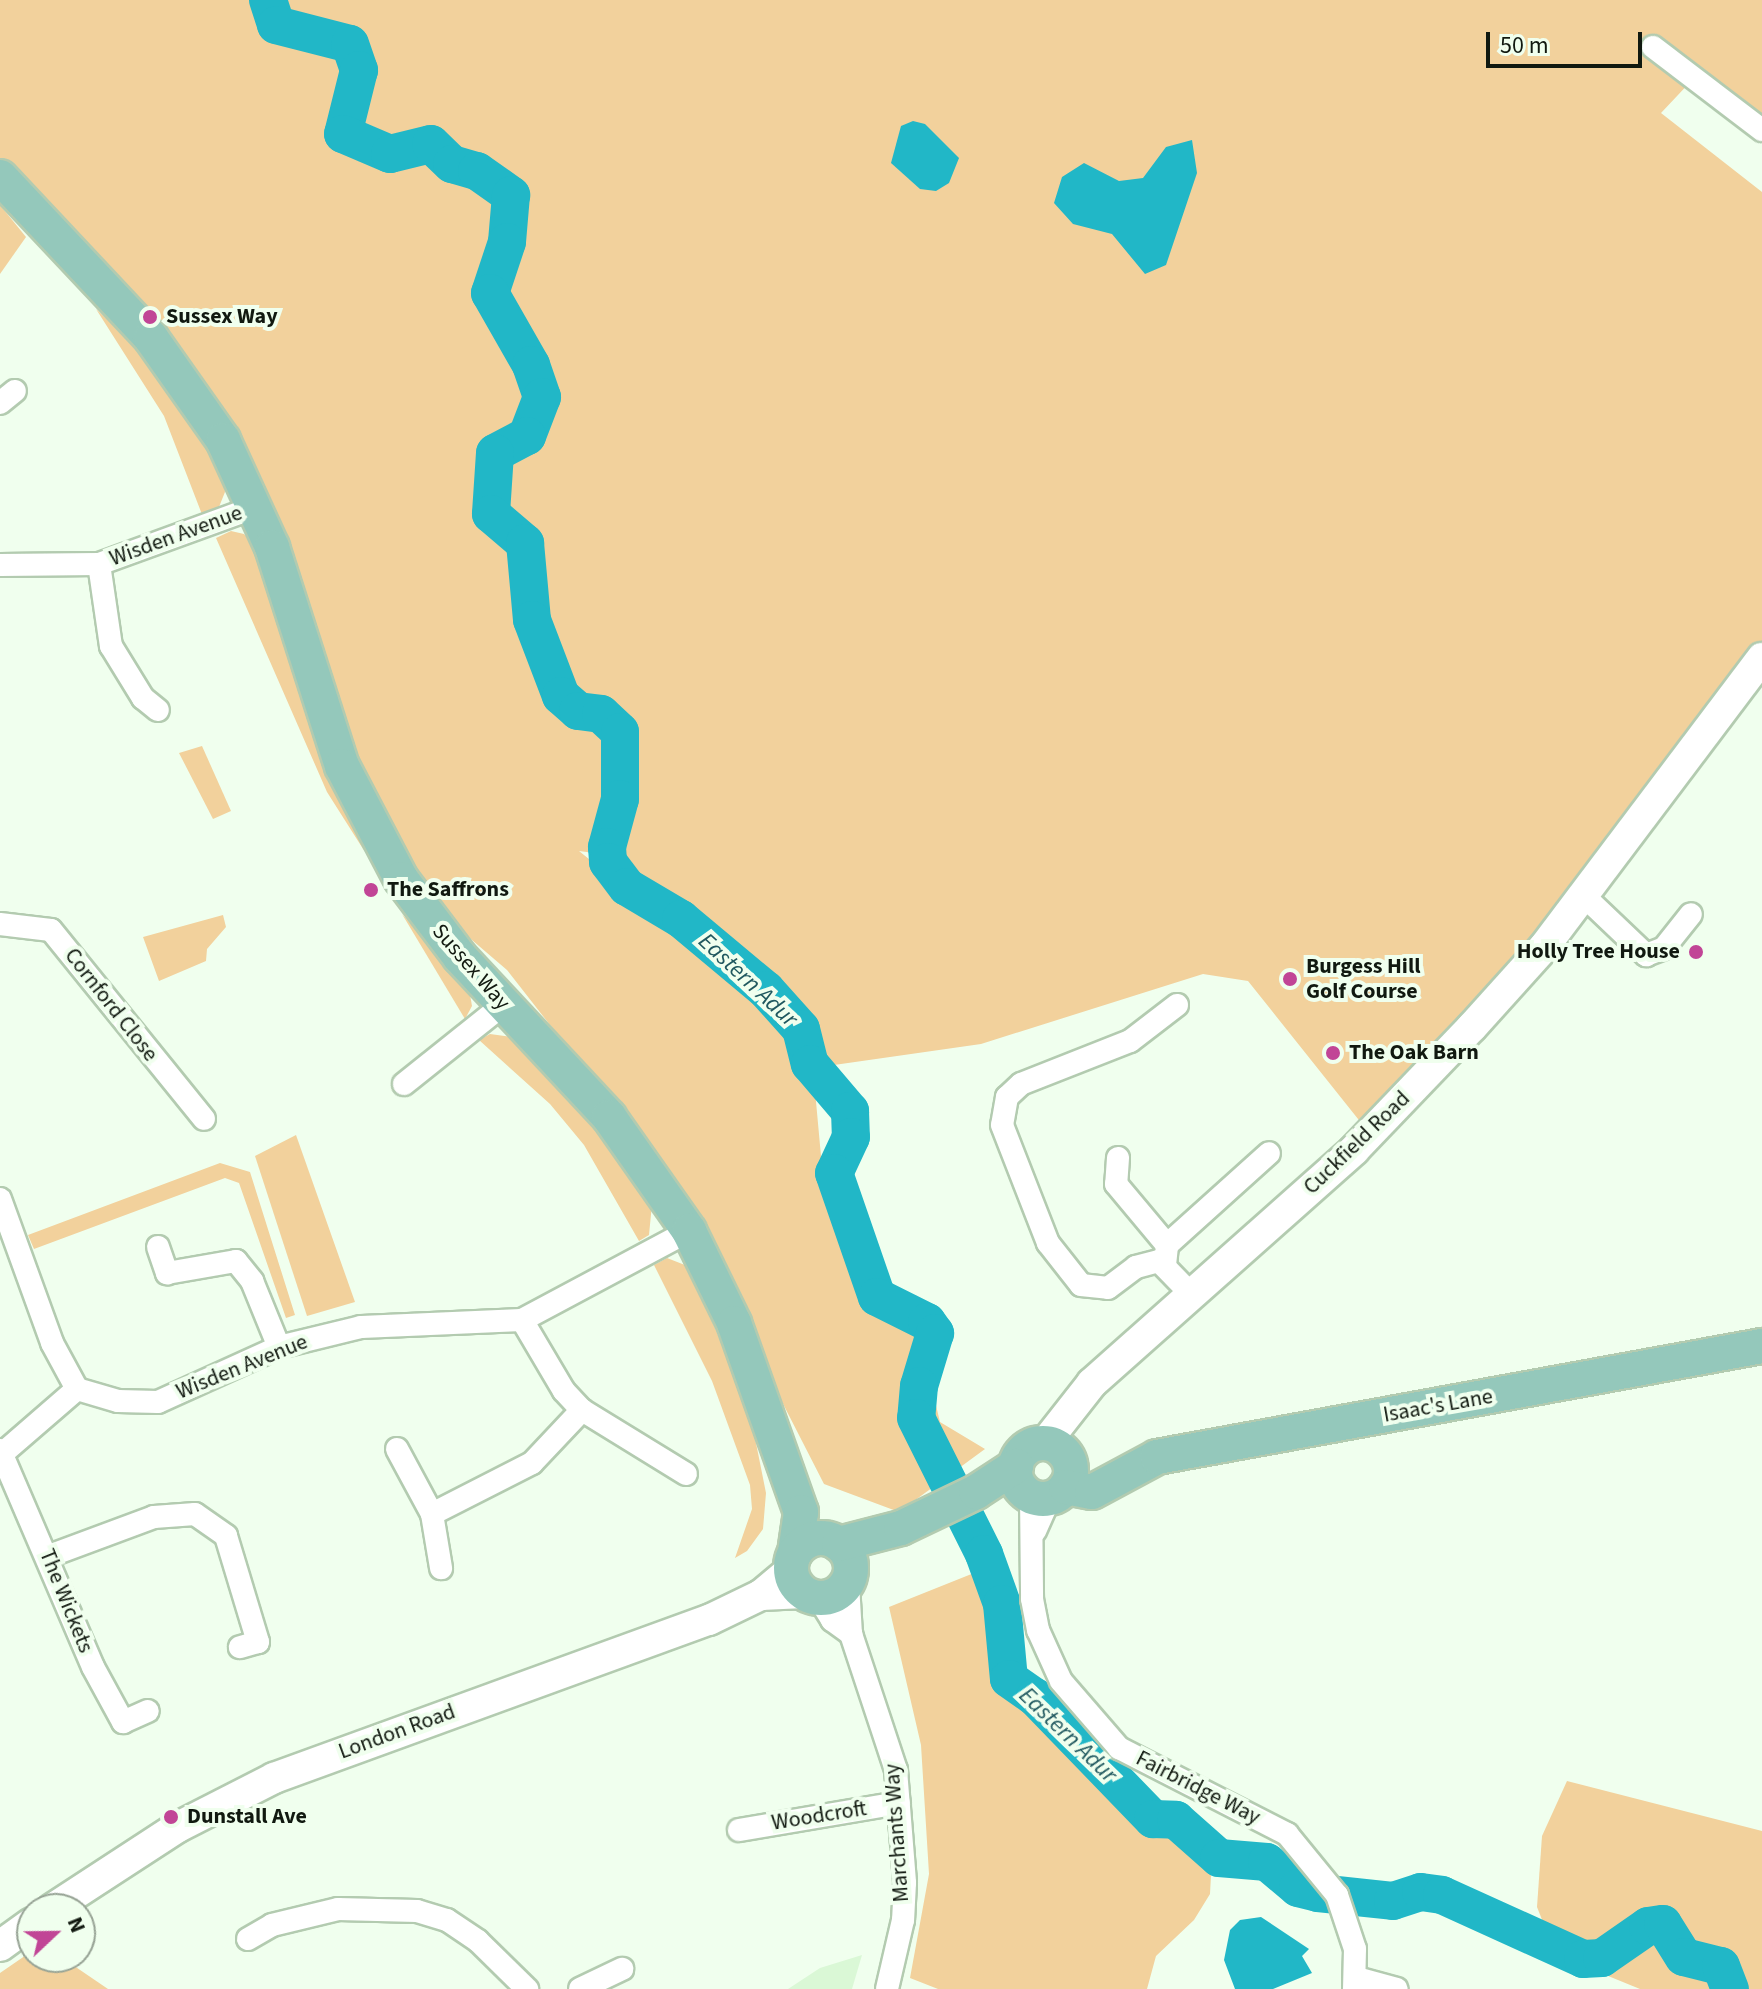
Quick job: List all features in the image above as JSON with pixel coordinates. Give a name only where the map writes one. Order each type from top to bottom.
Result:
[{"type":"main road","name":"Sussex Way","points":[[0,177],[151,338],[223,440],[256,507],[342,766],[370,826],[417,902],[503,1005],[609,1117],[689,1231],[734,1323],[818,1563]]},
{"type":"main road","name":"Cuckfield Road","points":[[1045,1475],[1069,1411],[1092,1383],[1354,1150],[1534,959],[1762,658]]},
{"type":"main road","name":"Isaac's Lane","points":[[1045,1475],[1092,1492],[1117,1475],[1157,1457],[1762,1346]]},
{"type":"main road","name":"London Road","points":[[77,1893],[178,1827],[274,1778],[709,1620],[818,1563],[976,1492],[1045,1475]]},
{"type":"street","points":[[1653,47],[1762,130]]},
{"type":"street","name":"Wisden Avenue","points":[[0,565],[99,564],[256,507]]},
{"type":"street","points":[[99,564],[111,646],[143,698],[158,710]]},
{"type":"street","points":[[1584,896],[1646,955],[1664,948],[1691,914]]},
{"type":"street","name":"Cornford Close","points":[[0,924],[51,930],[204,1119]]},
{"type":"street","points":[[404,1084],[503,1005]]},
{"type":"street","points":[[1177,1005],[1130,1041],[1021,1084],[1007,1097],[1002,1114],[1048,1243],[1081,1285],[1108,1288],[1143,1263],[1166,1255],[1269,1153]]},
{"type":"street","points":[[1118,1158],[1116,1184],[1193,1296]]},
{"type":"street","points":[[0,1199],[52,1343],[77,1389]]},
{"type":"street","name":"Wisden Avenue","points":[[77,1389],[118,1401],[158,1402],[279,1347],[361,1327],[522,1320],[689,1231]]},
{"type":"street","points":[[158,1247],[167,1273],[236,1261],[252,1281],[279,1347]]},
{"type":"street","points":[[522,1320],[564,1391],[582,1410],[686,1474]]},
{"type":"street","name":"The Wickets","points":[[77,1389],[1,1452],[49,1556],[93,1667],[123,1722],[148,1711]]},
{"type":"street","points":[[432,1514],[532,1463],[582,1410]]},
{"type":"street","points":[[397,1449],[432,1514],[441,1568]]},
{"type":"street","name":"Fairbridge Way","points":[[1045,1475],[1031,1539],[1030,1586],[1038,1630],[1061,1681],[1085,1714],[1119,1748],[1287,1834],[1324,1873],[1343,1913],[1355,1949],[1355,1984]]},
{"type":"street","points":[[49,1556],[154,1517],[195,1514],[226,1536],[258,1642],[240,1647]]},
{"type":"street","name":"Marchants Way","points":[[818,1563],[832,1620],[851,1634]]},
{"type":"street","name":"Marchants Way","points":[[818,1563],[851,1634],[896,1770],[903,1920],[887,1989]]},
{"type":"street","name":"Woodcroft","points":[[739,1830],[899,1803]]},
{"type":"street","points":[[248,1939],[272,1925],[338,1909],[417,1911],[447,1920],[478,1941],[527,1989]]},
{"type":"street","points":[[580,1989],[622,1969]]},
{"type":"street","points":[[1355,1984],[1397,1989]]},
{"type":"shaded area","points":[[0,0],[1762,0],[1762,130],[1694,78],[1661,113],[1762,192],[1762,658],[1706,738],[1370,1134],[1248,981],[1203,974],[981,1044],[834,1065],[793,1030],[812,1058],[821,1156],[881,1318],[920,1339],[940,1422],[985,1449],[899,1512],[824,1484],[779,1396],[704,1222],[507,970],[410,887],[181,355],[0,160]],"holes":[[[579,851],[594,853],[692,940]]]},
{"type":"shaded area","points":[[0,205],[26,237],[0,274]]},
{"type":"shaded area","points":[[96,309],[150,359],[224,474],[225,492],[217,512],[203,517],[164,416]]},
{"type":"shaded area","points":[[231,531],[244,534],[259,551],[332,779],[365,852],[327,792],[216,538]]},
{"type":"shaded area","points":[[202,746],[231,811],[213,819],[179,753]]},
{"type":"shaded area","points":[[402,914],[469,989],[472,1006],[465,1019]]},
{"type":"shaded area","points":[[223,915],[226,927],[207,949],[206,961],[159,981],[143,937]]},
{"type":"shaded area","points":[[490,1034],[512,1037],[575,1100],[652,1204],[649,1235],[639,1241],[584,1145],[550,1104],[479,1040]]},
{"type":"shaded area","points":[[296,1135],[355,1302],[307,1316],[255,1156]]},
{"type":"shaded area","points":[[220,1163],[250,1172],[295,1315],[286,1318],[239,1183],[225,1178],[34,1249],[28,1235]]},
{"type":"shaded area","points":[[667,1258],[690,1267],[750,1413],[766,1493],[763,1529],[747,1551],[735,1558],[752,1509],[750,1485],[712,1381],[654,1265]]},
{"type":"shaded area","points":[[989,1567],[1004,1679],[1053,1714],[1131,1793],[1223,1870],[1211,1875],[1210,1894],[1194,1920],[1156,1956],[1147,1989],[938,1989],[910,1978],[929,1874],[921,1745],[889,1607]]},
{"type":"shaded area","points":[[1567,1781],[1762,1831],[1762,1989],[1640,1989],[1569,1960],[1552,1945],[1537,1907],[1542,1836]]},
{"type":"shaded area","points":[[862,1955],[852,1989],[788,1989],[820,1968]]},
{"type":"shaded area","points":[[16,1962],[16,1973],[84,1973],[108,1989],[0,1989],[0,1973]]},
{"type":"water","points":[[913,121],[925,124],[959,158],[949,183],[936,191],[920,189],[891,163],[901,126]]},
{"type":"water","points":[[1192,140],[1197,173],[1166,265],[1145,274],[1112,234],[1073,224],[1054,203],[1062,177],[1084,163],[1119,181],[1143,178],[1166,147]]},
{"type":"water","points":[[1261,1917],[1309,1949],[1302,1956],[1312,1973],[1273,1989],[1235,1989],[1224,1960],[1230,1930],[1240,1920]]},
{"type":"waterway","name":"Eastern Adur","points":[[268,0],[276,25],[350,44],[359,70],[343,134],[390,154],[431,144],[452,164],[477,171],[511,195],[507,242],[490,293],[531,365],[542,397],[527,436],[495,453],[491,514],[525,543],[532,620],[561,696],[578,711],[601,714],[620,732],[620,799],[607,847],[608,862],[627,887],[681,919],[766,990],[801,1029],[810,1064],[850,1111],[851,1137],[834,1173],[877,1297],[927,1322],[935,1333],[919,1386],[916,1418],[984,1554],[1002,1604],[1009,1679],[1035,1697],[1153,1819],[1176,1820],[1219,1858],[1267,1862],[1298,1888],[1318,1893],[1393,1901],[1421,1892],[1442,1895],[1583,1959],[1602,1958],[1648,1926],[1663,1924],[1684,1957],[1721,1966],[1730,1989]]},
{"type":"place","name":"Sussex Way","points":[[150,317]]},
{"type":"place","name":"The Saffrons","points":[[371,890]]},
{"type":"place","name":"Holly Tree House","points":[[1696,952]]},
{"type":"place","name":"Burgess Hill Golf Course","points":[[1290,979]]},
{"type":"place","name":"The Oak Barn","points":[[1333,1053]]},
{"type":"place","name":"Dunstall Ave","points":[[171,1817]]}]
